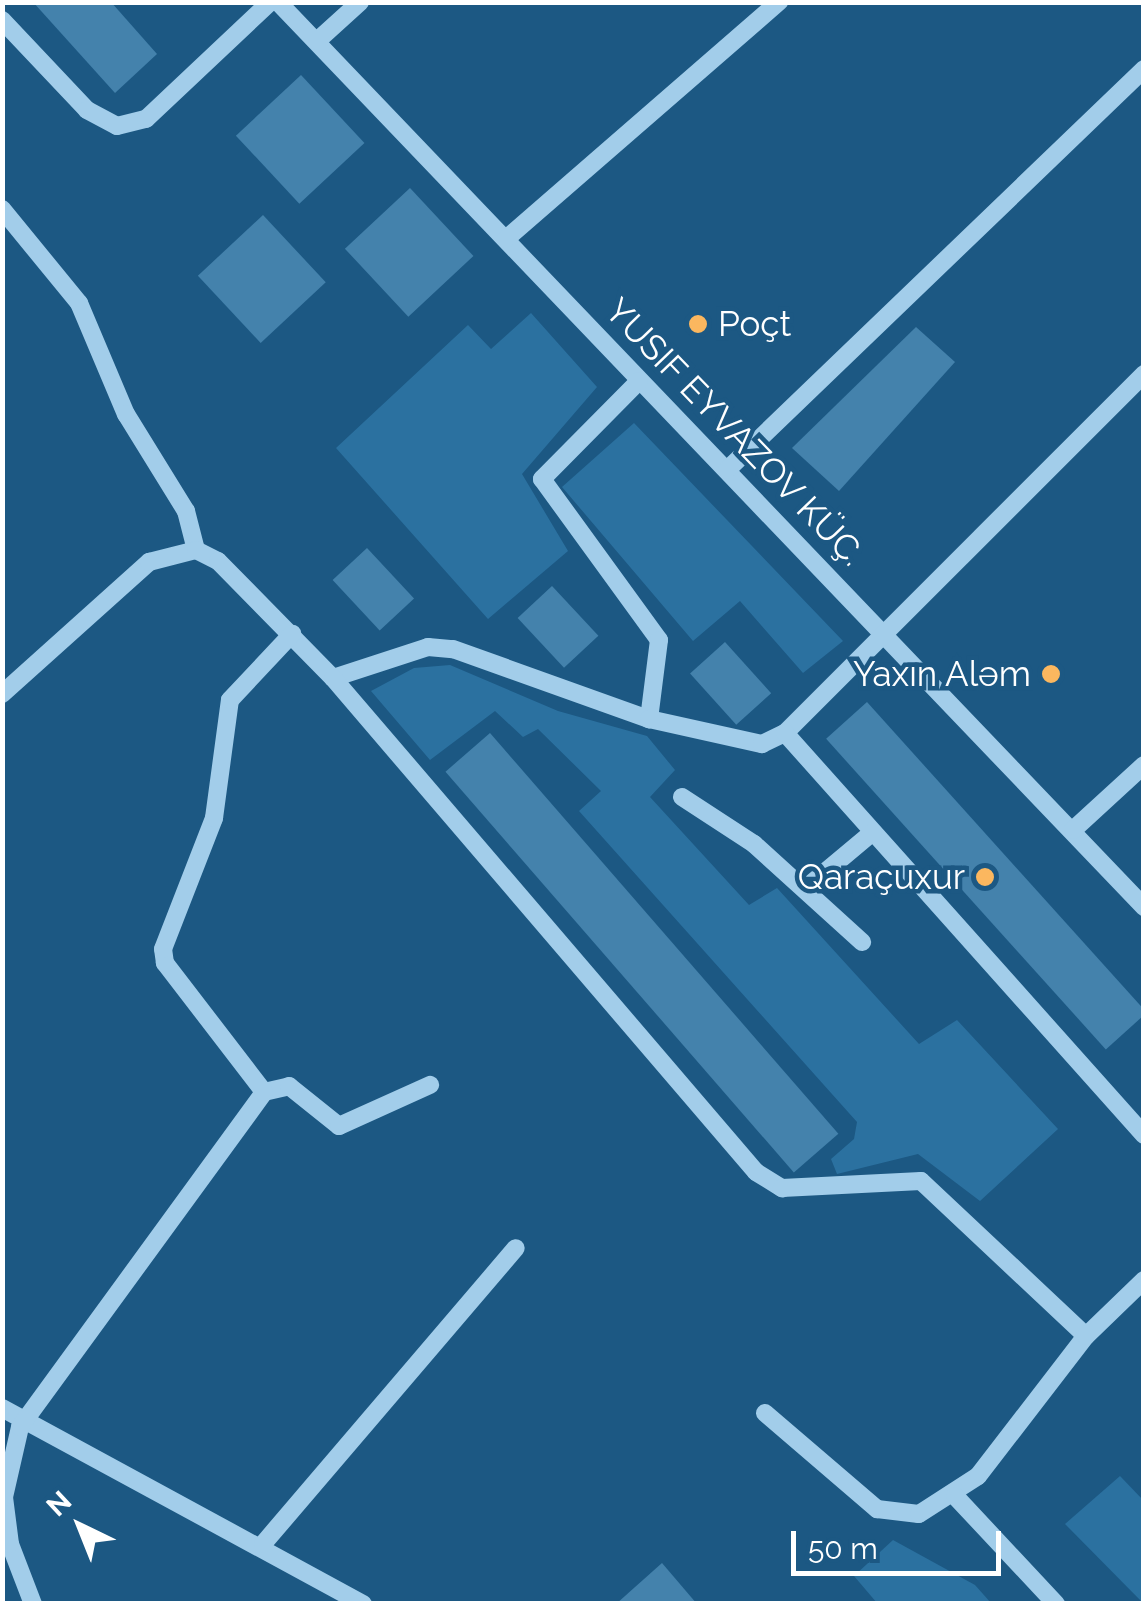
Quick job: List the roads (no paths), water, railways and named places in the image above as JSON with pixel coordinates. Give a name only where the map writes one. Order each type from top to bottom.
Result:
[{"type":"street","points":[[2,20],[87,110],[117,126],[146,119],[270,2]]},
{"type":"street","name":"YUSIF EYVAZOV KÜÇ.","points":[[278,2],[1074,830],[1144,908]]},
{"type":"street","points":[[317,41],[360,2]]},
{"type":"street","points":[[506,239],[779,2]]},
{"type":"street","points":[[727,470],[1144,69]]},
{"type":"street","points":[[2,209],[79,303],[131,423],[186,511],[196,550]]},
{"type":"street","points":[[333,678],[428,647],[453,649],[649,719],[737,742],[785,733],[1144,374]]},
{"type":"street","points":[[639,381],[542,479],[658,640],[649,719]]},
{"type":"street","points":[[2,694],[149,562],[196,550],[218,561],[333,678],[756,1172],[782,1188],[920,1181],[1086,1336]]},
{"type":"street","points":[[264,1092],[165,962],[163,949],[214,818],[230,700],[292,634]]},
{"type":"street","points":[[785,733],[1144,1135]]},
{"type":"street","points":[[1074,830],[1144,765]]},
{"type":"street","points":[[682,797],[806,888],[862,942]]},
{"type":"street","points":[[806,888],[873,832]]},
{"type":"street","points":[[32,1604],[10,1544],[4,1497],[8,1455],[25,1416],[264,1092],[289,1086],[339,1126],[430,1085]]},
{"type":"street","points":[[262,1544],[516,1248]]},
{"type":"street","points":[[765,1413],[877,1509],[919,1514],[955,1496],[1005,1446],[1086,1336],[1144,1280]]},
{"type":"street","points":[[2,1408],[25,1416],[262,1544],[363,1604]]},
{"type":"street","points":[[955,1496],[1056,1604]]},
{"type":"place","name":"Poçt","points":[[698,324]]},
{"type":"place","name":"Yaxın Aləm","points":[[1051,674]]},
{"type":"place","name":"Qaraçuxur","points":[[985,877]]}]
